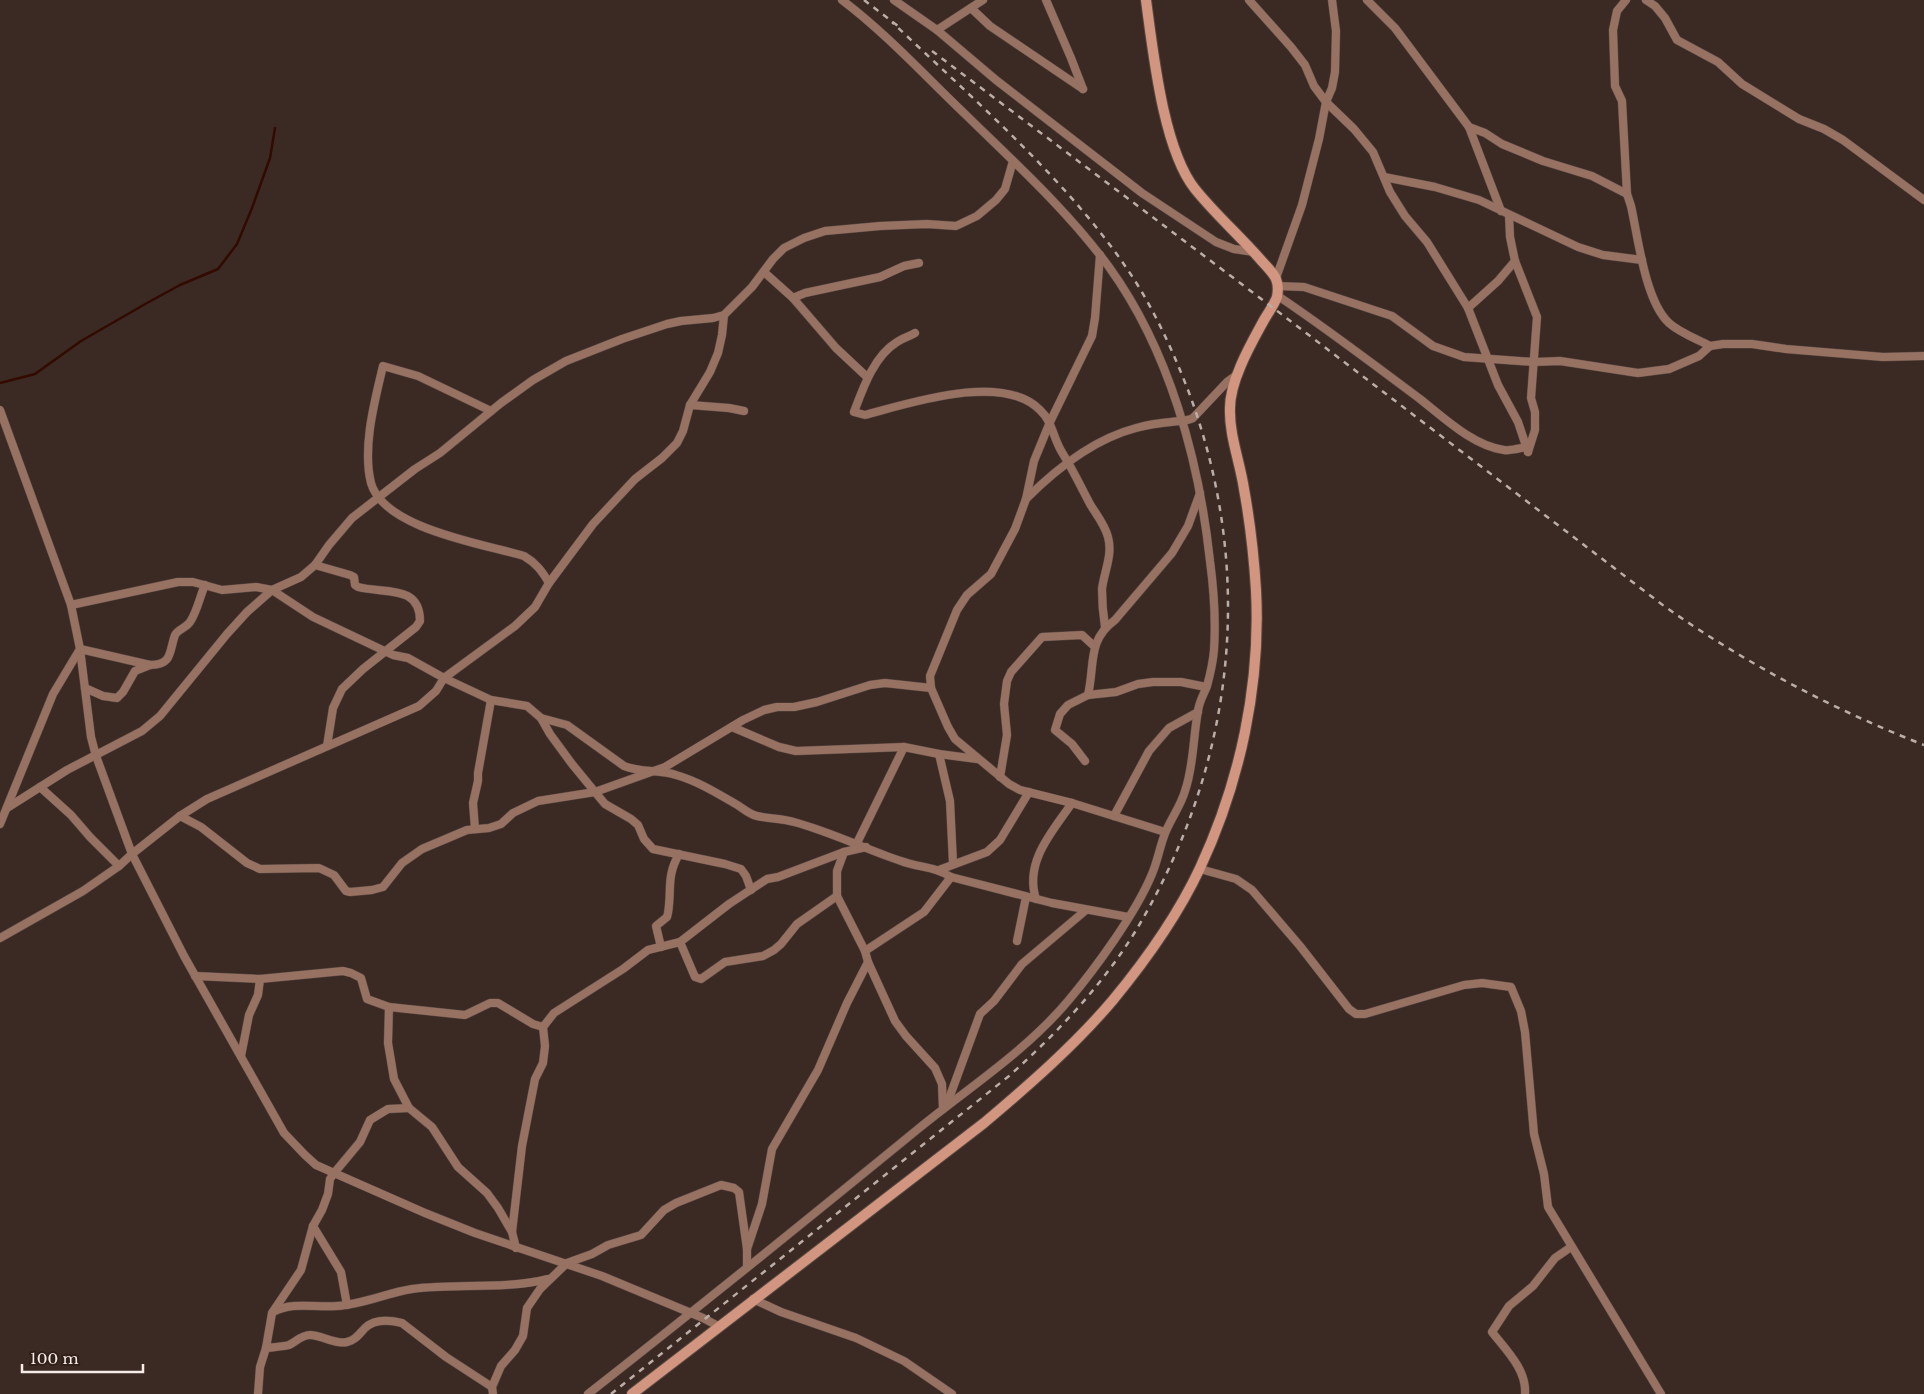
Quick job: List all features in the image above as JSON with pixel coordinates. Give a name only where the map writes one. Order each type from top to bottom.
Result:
[{"type":"street","points":[[588,1394],[945,1107],[1008,1059],[1039,1032],[1068,1001],[1128,917],[1153,873],[1165,832],[1185,793],[1198,712],[1214,656],[1215,605],[1206,521],[1195,463],[1161,360],[1133,304],[1089,241],[1013,161],[905,56],[842,0]]},
{"type":"street","points":[[894,0],[937,30],[996,80],[1142,193],[1216,242],[1234,249],[1254,252]]},
{"type":"street","points":[[937,30],[983,0]]},
{"type":"street","points":[[972,8],[990,26],[1083,89],[1072,58],[1046,0]]},
{"type":"street","points":[[1146,0],[1164,113],[1188,179],[1254,252],[1277,286],[1316,322],[1421,400],[1456,429],[1483,443],[1504,450],[1526,447]]},
{"type":"street","points":[[1251,0],[1305,65],[1314,86],[1326,102],[1354,129],[1373,152],[1390,192],[1405,216],[1427,242],[1468,308],[1498,385],[1518,422],[1528,452],[1535,430],[1535,412],[1531,398],[1537,318],[1515,261],[1510,237],[1509,215]]},
{"type":"street","points":[[632,1394],[984,1123],[1021,1091],[1068,1047],[1111,1002],[1164,932],[1200,869],[1217,827],[1246,731],[1257,646],[1256,589],[1244,490],[1230,419],[1230,401],[1239,374],[1277,286],[1302,205],[1319,139],[1326,102],[1332,88],[1335,72],[1336,31],[1332,0]]},
{"type":"street","points":[[1367,0],[1395,28],[1469,127],[1501,211]]},
{"type":"street","points":[[1626,0],[1617,11],[1613,30],[1615,86],[1622,101],[1623,109],[1627,194],[1632,206],[1648,283],[1669,322],[1710,346],[1752,344],[1883,357],[1924,356]]},
{"type":"street","points":[[1646,0],[1655,6],[1665,18],[1678,40],[1718,62],[1742,84],[1799,119],[1824,129],[1843,140],[1924,200]]},
{"type":"street","points":[[1469,127],[1502,144],[1543,161],[1592,176],[1627,194]]},
{"type":"street","points":[[7,808],[67,770],[142,731],[160,716],[226,634],[247,612],[272,590],[301,577],[315,565],[329,544],[352,518],[440,453],[491,411],[533,380],[566,361],[667,324],[713,318],[724,314],[740,300],[784,248],[804,238],[825,231],[927,224],[956,226],[977,216],[996,200],[1005,189],[1013,161]]},
{"type":"street","points":[[1384,176],[1460,194],[1487,204],[1578,247],[1603,255],[1642,260]]},
{"type":"street","points":[[1100,255],[1096,318],[1092,336],[1050,422],[1034,461],[1026,499],[1016,529],[991,574],[967,595],[956,610],[930,676],[931,688],[955,740],[1008,784],[1029,792],[1072,803],[1165,832]]},
{"type":"street","points":[[1468,308],[1498,281],[1515,261]]},
{"type":"street","points":[[793,298],[813,291],[880,277],[904,266],[919,263]]},
{"type":"street","points":[[764,272],[793,298],[836,348],[867,377]]},
{"type":"street","points":[[1277,286],[1304,288],[1392,316],[1433,346],[1464,357],[1534,362],[1560,361],[1638,373],[1669,369],[1699,356],[1710,346]]},
{"type":"street","points":[[0,938],[83,891],[119,866],[180,816],[226,790],[419,706],[436,692],[444,678],[515,626],[535,607],[593,524],[635,478],[662,458],[677,443],[683,431],[690,405],[710,372],[718,353],[724,314]]},
{"type":"street","points":[[916,333],[896,343],[867,377],[854,412],[865,415],[937,396],[990,392],[1013,395],[1035,405],[1050,422],[1056,444],[1108,537],[1110,557],[1102,587],[1102,608],[1105,627]]},
{"type":"street","points":[[491,411],[418,376],[383,366],[370,426],[369,458],[371,483],[378,497],[393,511],[420,526],[524,556],[541,569],[550,583]]},
{"type":"street","points":[[1026,499],[1046,479],[1094,445],[1135,429],[1188,421],[1197,415],[1227,382],[1239,374]]},
{"type":"street","points":[[690,405],[744,411]]},
{"type":"street","points":[[0,410],[70,606],[80,649],[91,737],[96,756],[132,854],[195,976],[275,1119],[288,1138],[316,1165],[425,1213],[516,1248],[567,1263],[602,1276],[718,1326]]},
{"type":"street","points":[[1088,695],[1092,677],[1094,646],[1105,627],[1115,620],[1172,553],[1188,526],[1200,491]]},
{"type":"street","points":[[315,565],[354,577],[355,585],[358,587],[405,594],[415,600],[420,610],[420,621],[386,652],[363,669],[342,690],[333,708],[327,746]]},
{"type":"street","points":[[70,606],[164,584],[193,582],[222,590],[256,588],[272,590],[313,618],[386,652],[408,658],[444,678],[491,700],[527,706],[542,718],[567,725],[630,769],[654,770],[675,774],[699,783],[746,812],[756,816],[793,821],[857,843],[904,862],[939,870],[951,877],[1026,897],[1128,917]]},
{"type":"street","points":[[80,649],[150,664],[161,663],[167,660],[176,634],[190,621],[205,585]]},
{"type":"street","points":[[1000,777],[1007,735],[1004,713],[1005,693],[1011,672],[1042,637],[1082,635],[1094,646]]},
{"type":"street","points":[[0,824],[53,694],[80,649]]},
{"type":"street","points":[[85,688],[103,696],[117,698],[123,692],[135,671],[150,664]]},
{"type":"street","points":[[1086,761],[1072,744],[1055,730],[1060,714],[1068,705],[1088,695],[1116,692],[1138,684],[1153,682],[1181,682],[1206,687]]},
{"type":"street","points":[[180,816],[202,827],[247,863],[260,869],[319,868],[334,875],[343,888],[350,892],[380,889],[387,884],[402,863],[422,849],[467,830],[489,828],[500,824],[513,813],[538,801],[595,792],[665,767],[732,726],[764,710],[777,707],[794,707],[817,702],[870,684],[931,688]]},
{"type":"street","points":[[475,829],[473,803],[491,700]]},
{"type":"street","points":[[1114,816],[1131,781],[1149,751],[1169,728],[1198,712]]},
{"type":"street","points":[[542,718],[550,734],[605,804],[638,825],[644,839],[653,849],[741,869],[746,876],[750,890]]},
{"type":"street","points":[[732,726],[779,747],[796,751],[904,747],[977,759]]},
{"type":"street","points":[[857,843],[904,747]]},
{"type":"street","points":[[939,754],[950,801],[953,863]]},
{"type":"street","points":[[40,787],[71,814],[90,837],[119,866]]},
{"type":"street","points":[[939,870],[953,863],[987,852],[1000,840],[1029,792]]},
{"type":"street","points":[[1036,899],[1032,879],[1040,850],[1072,803]]},
{"type":"street","points":[[512,1232],[522,1146],[535,1079],[543,1063],[545,1046],[544,1027],[554,1013],[623,969],[648,950],[680,942],[716,912],[767,879],[794,872],[844,852],[866,847]]},
{"type":"street","points":[[844,852],[837,870],[837,896],[865,951],[868,962],[895,1021],[906,1036],[936,1068],[942,1084],[945,1107]]},
{"type":"street","points":[[661,946],[656,926],[667,917],[671,870],[679,854]]},
{"type":"street","points":[[1200,869],[1236,879],[1252,890],[1300,946],[1348,1010],[1356,1014],[1365,1014],[1464,985],[1482,983],[1511,987],[1521,1011],[1525,1032],[1534,1134],[1544,1174],[1548,1207],[1661,1394]]},
{"type":"street","points":[[865,951],[924,912],[951,877]]},
{"type":"street","points":[[680,942],[695,978],[701,979],[725,962],[762,956],[774,950],[782,944],[797,924],[837,896]]},
{"type":"street","points":[[1017,941],[1026,897]]},
{"type":"street","points":[[945,1107],[980,1014],[994,1001],[1022,964],[1086,910]]},
{"type":"street","points":[[747,1249],[762,1204],[772,1149],[818,1070],[846,1003],[868,962]]},
{"type":"street","points":[[195,976],[260,980],[343,971],[362,978],[367,999],[389,1007],[465,1015],[490,1003],[498,1004],[533,1024],[544,1027]]},
{"type":"street","points":[[241,1056],[249,1015],[258,995],[260,980]]},
{"type":"street","points":[[389,1007],[388,1043],[392,1070],[394,1079],[409,1108],[432,1127],[458,1167],[487,1193],[512,1232],[516,1248]]},
{"type":"street","points":[[258,1394],[260,1367],[266,1348],[272,1313],[301,1270],[313,1226],[322,1210],[330,1179],[360,1142],[370,1120],[388,1109],[409,1108]]},
{"type":"street","points":[[266,1348],[289,1344],[310,1335],[348,1342],[356,1338],[370,1324],[394,1321],[402,1324],[493,1391],[501,1366],[515,1350],[523,1336],[527,1308],[549,1279],[567,1263],[592,1254],[608,1245],[641,1236],[664,1210],[721,1185],[734,1188],[740,1192],[747,1249],[747,1266]]},
{"type":"street","points":[[313,1226],[341,1272],[347,1305]]},
{"type":"street","points":[[1525,1394],[1526,1386],[1523,1375],[1515,1361],[1492,1332],[1509,1306],[1533,1286],[1555,1258],[1571,1247]]},
{"type":"street","points":[[272,1313],[288,1307],[347,1305],[411,1289],[446,1286],[525,1285],[549,1279]]},
{"type":"street","points":[[753,1300],[781,1312],[856,1338],[904,1361],[952,1394]]},
{"type":"waterway","points":[[0,383],[35,374],[81,341],[147,303],[180,285],[218,269],[237,244],[252,208],[270,158],[275,128]]},
{"type":"railway","points":[[864,0],[898,26]]},
{"type":"railway","points":[[611,1394],[1009,1076],[1062,1025],[1095,988],[1125,948],[1171,864],[1197,799],[1215,732],[1225,664],[1228,596],[1223,527],[1209,458],[1188,390],[1171,350],[1137,284],[1085,213],[1023,146],[892,22]]},
{"type":"railway","points":[[932,51],[1664,606],[1758,666],[1856,716],[1924,745]]}]
